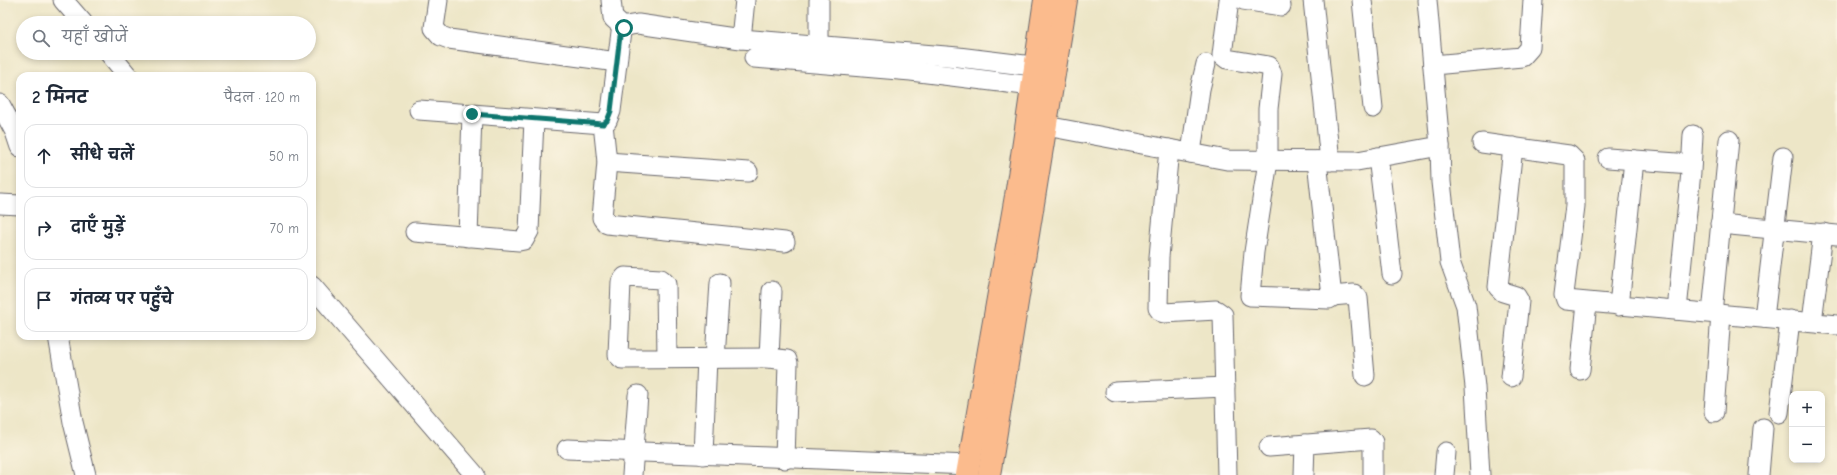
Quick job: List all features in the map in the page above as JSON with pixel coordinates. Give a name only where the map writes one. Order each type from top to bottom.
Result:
[{"type":"main road","points":[[989,475],[1036,124],[1041,74],[1045,0]]},
{"type":"main road","points":[[1041,74],[1066,0]]},
{"type":"main road","points":[[968,470],[1015,203],[1036,124]]},
{"type":"street","points":[[63,0],[77,16]]},
{"type":"street","points":[[438,0],[434,28],[441,36],[449,40],[617,62]]},
{"type":"street","points":[[611,0],[613,18],[624,28]]},
{"type":"street","points":[[741,39],[745,0]]},
{"type":"street","points":[[819,0],[819,45]]},
{"type":"street","points":[[1229,0],[1222,54],[1224,58],[1269,66],[1271,69],[1268,161],[1249,294],[1252,296],[1329,299],[1332,296],[1354,294],[1358,298],[1365,376]]},
{"type":"street","points":[[1243,0],[1281,6]]},
{"type":"street","points":[[1313,0],[1332,296]]},
{"type":"street","points":[[1362,0],[1373,108]]},
{"type":"street","points":[[1427,0],[1440,146],[1441,182],[1450,262],[1466,306],[1475,387],[1480,475]]},
{"type":"street","points":[[1433,65],[1522,57],[1530,48],[1533,0]]},
{"type":"street","points":[[419,110],[534,120],[603,124],[607,121],[611,111],[620,36],[624,28],[638,24],[741,39],[958,57],[1041,74]]},
{"type":"street","points":[[754,58],[911,72],[1041,74]]},
{"type":"street","points":[[115,60],[125,72]]},
{"type":"street","points":[[1192,153],[1200,89],[1206,64]]},
{"type":"street","points":[[0,104],[10,121],[16,137]]},
{"type":"street","points":[[468,237],[472,114]]},
{"type":"street","points":[[415,232],[519,241],[526,238],[529,231],[534,120]]},
{"type":"street","points":[[603,124],[607,162],[602,218],[607,224],[785,242]]},
{"type":"street","points":[[1036,124],[1227,160],[1357,161],[1440,146]]},
{"type":"street","points":[[1678,310],[1691,164],[1692,135]]},
{"type":"street","points":[[1714,412],[1720,224],[1729,140]]},
{"type":"street","points":[[1482,143],[1569,155],[1576,161],[1574,206],[1564,294],[1566,300],[1570,302],[1678,310],[1837,325]]},
{"type":"street","points":[[1511,377],[1519,301],[1516,296],[1503,292],[1498,286],[1513,147]]},
{"type":"street","points":[[1169,149],[1159,257],[1158,308],[1164,313],[1216,310],[1222,313],[1227,475]]},
{"type":"street","points":[[1378,157],[1392,274]]},
{"type":"street","points":[[1764,318],[1783,157]]},
{"type":"street","points":[[1608,158],[1691,164]]},
{"type":"street","points":[[1619,306],[1634,160]]},
{"type":"street","points":[[607,162],[748,172]]},
{"type":"street","points":[[0,204],[16,205]]},
{"type":"street","points":[[1720,224],[1830,234],[1812,322]]},
{"type":"street","points":[[667,358],[666,284],[664,280],[648,277],[625,277],[621,282],[618,355],[622,358],[667,358],[711,358],[769,358],[784,359],[788,363],[786,459]]},
{"type":"street","points":[[703,456],[711,358],[720,283]]},
{"type":"street","points":[[316,291],[475,475]]},
{"type":"street","points":[[769,358],[772,291]]},
{"type":"street","points":[[1580,370],[1587,303]]},
{"type":"street","points":[[1779,413],[1790,320]]},
{"type":"street","points":[[59,340],[72,422],[86,475]]},
{"type":"street","points":[[1115,392],[1225,387]]},
{"type":"street","points":[[632,475],[638,395]]},
{"type":"street","points":[[1759,475],[1763,428]]},
{"type":"street","points":[[1269,447],[1371,439],[1373,442],[1373,475]]},
{"type":"street","points":[[1304,475],[1305,444]]},
{"type":"street","points":[[567,449],[786,459],[968,470]]},
{"type":"street","points":[[1444,475],[1446,452]]},
{"type":"route","points":[[472,114],[603,124],[607,121],[611,111],[620,36],[624,28]]}]
